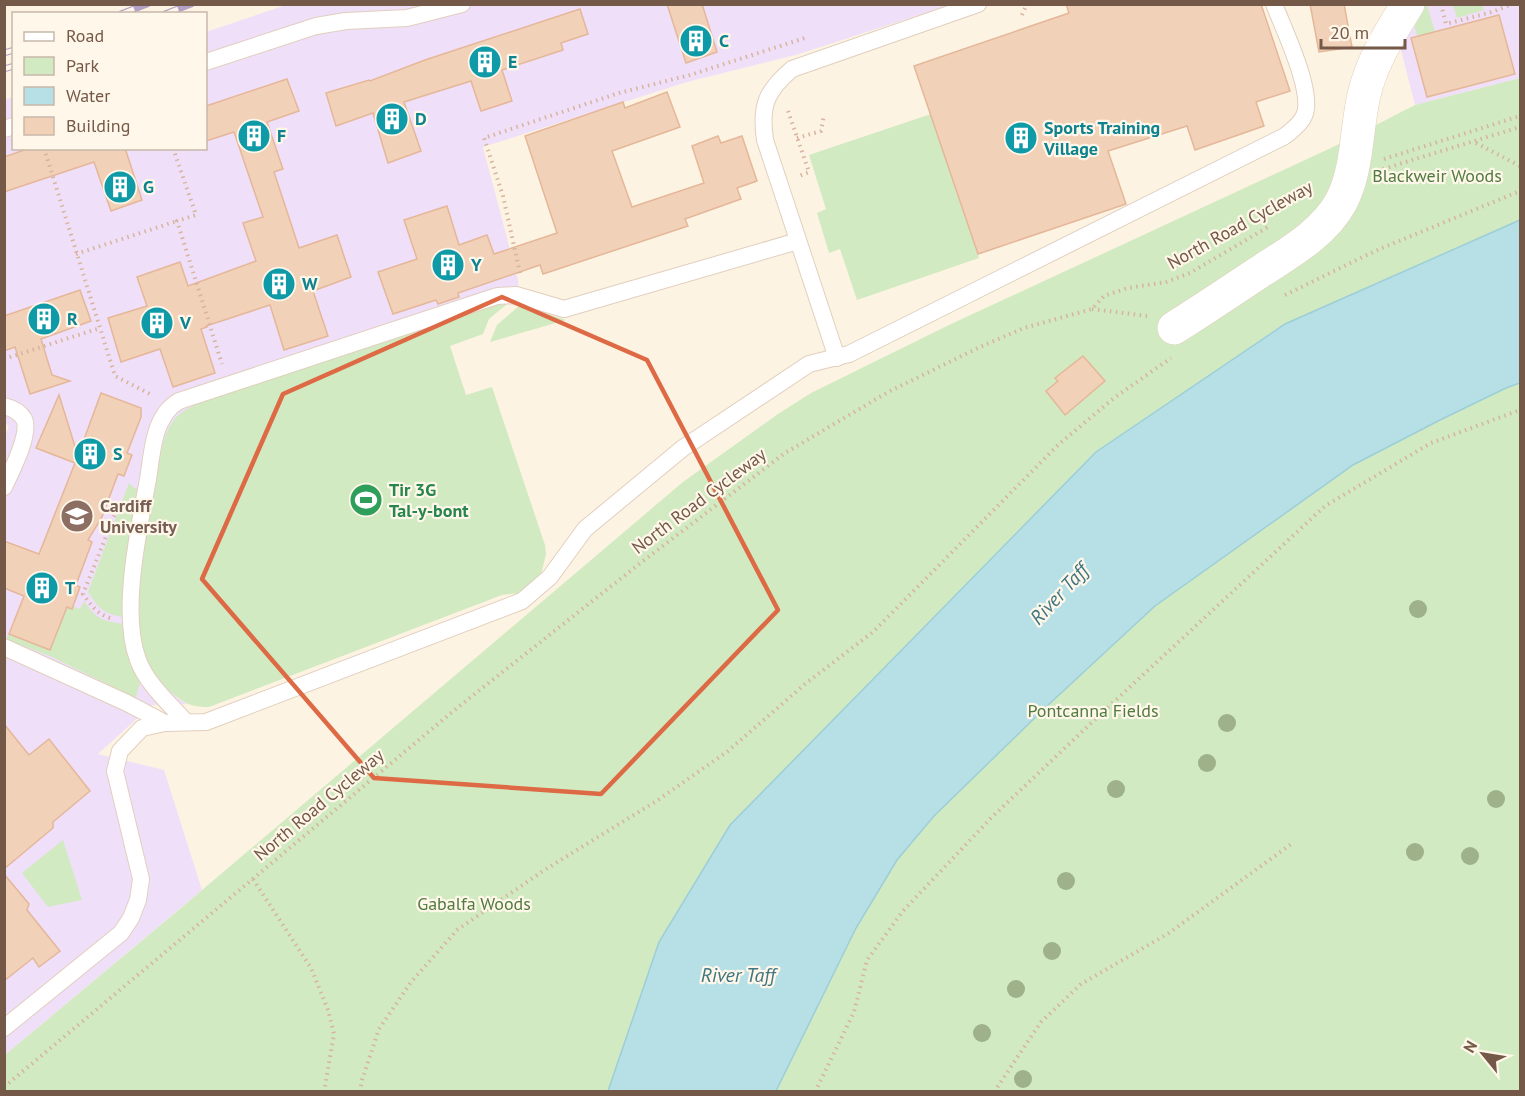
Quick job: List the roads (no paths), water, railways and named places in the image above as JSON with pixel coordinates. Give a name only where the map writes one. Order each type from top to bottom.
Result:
[{"type":"street","points":[[1177,340],[1320,230],[1341,202],[1350,174],[1364,95],[1371,71],[1381,49],[1408,4]]},
{"type":"lane","points":[[207,62],[316,26],[346,21],[407,18],[462,4]]},
{"type":"lane","points":[[837,358],[765,140],[762,124],[767,95],[777,82],[792,69],[978,4]]},
{"type":"lane","points":[[4,1028],[121,933],[131,918],[138,900],[141,879],[115,771],[120,751],[142,728],[165,723],[206,722],[522,601],[550,577],[585,529],[683,448],[809,364],[849,354],[1285,136],[1296,127],[1305,114],[1307,101],[1300,70],[1274,4]]},
{"type":"lane","points":[[186,722],[152,683],[138,660],[132,621],[135,559],[158,428],[169,407],[179,401],[496,296],[516,295],[564,309],[798,241]]},
{"type":"lane","points":[[4,406],[13,409],[23,417],[26,427],[24,439],[4,488]]},
{"type":"lane","points":[[4,646],[117,698],[165,723]]},
{"type":"water","name":"River Taff","points":[[1520,220],[1520,383],[1440,420],[1353,465],[1155,606],[1046,707],[934,816],[897,860],[856,928],[776,1091],[608,1091],[659,942],[730,825],[1096,452],[1285,324]]},
{"type":"railway","points":[[126,12],[147,4]]},
{"type":"railway","points":[[170,12],[191,4]]},
{"type":"railway","points":[[4,53],[12,51]]},
{"type":"railway","points":[[4,69],[12,67]]},
{"type":"place","name":"C","points":[[696,41]]},
{"type":"place","name":"E","points":[[485,62]]},
{"type":"place","name":"D","points":[[392,119]]},
{"type":"place","name":"F","points":[[254,136]]},
{"type":"place","name":"Sports Training Village","points":[[1021,138]]},
{"type":"place","name":"G","points":[[120,187]]},
{"type":"place","name":"Y","points":[[448,265]]},
{"type":"place","name":"W","points":[[279,284]]},
{"type":"place","name":"R","points":[[44,319]]},
{"type":"place","name":"V","points":[[157,323]]},
{"type":"place","name":"S","points":[[90,454]]},
{"type":"place","name":"Tir 3G Tal-y-bont","points":[[366,500]]},
{"type":"place","name":"Cardiff University","points":[[77,516]]},
{"type":"place","name":"T","points":[[42,588]]},
{"type":"park label","name":"Blackweir Woods","points":[[1437,176]]},
{"type":"park label","name":"Pontcanna Fields","points":[[1093,711]]},
{"type":"park label","name":"Gabalfa Woods","points":[[474,904]]}]
